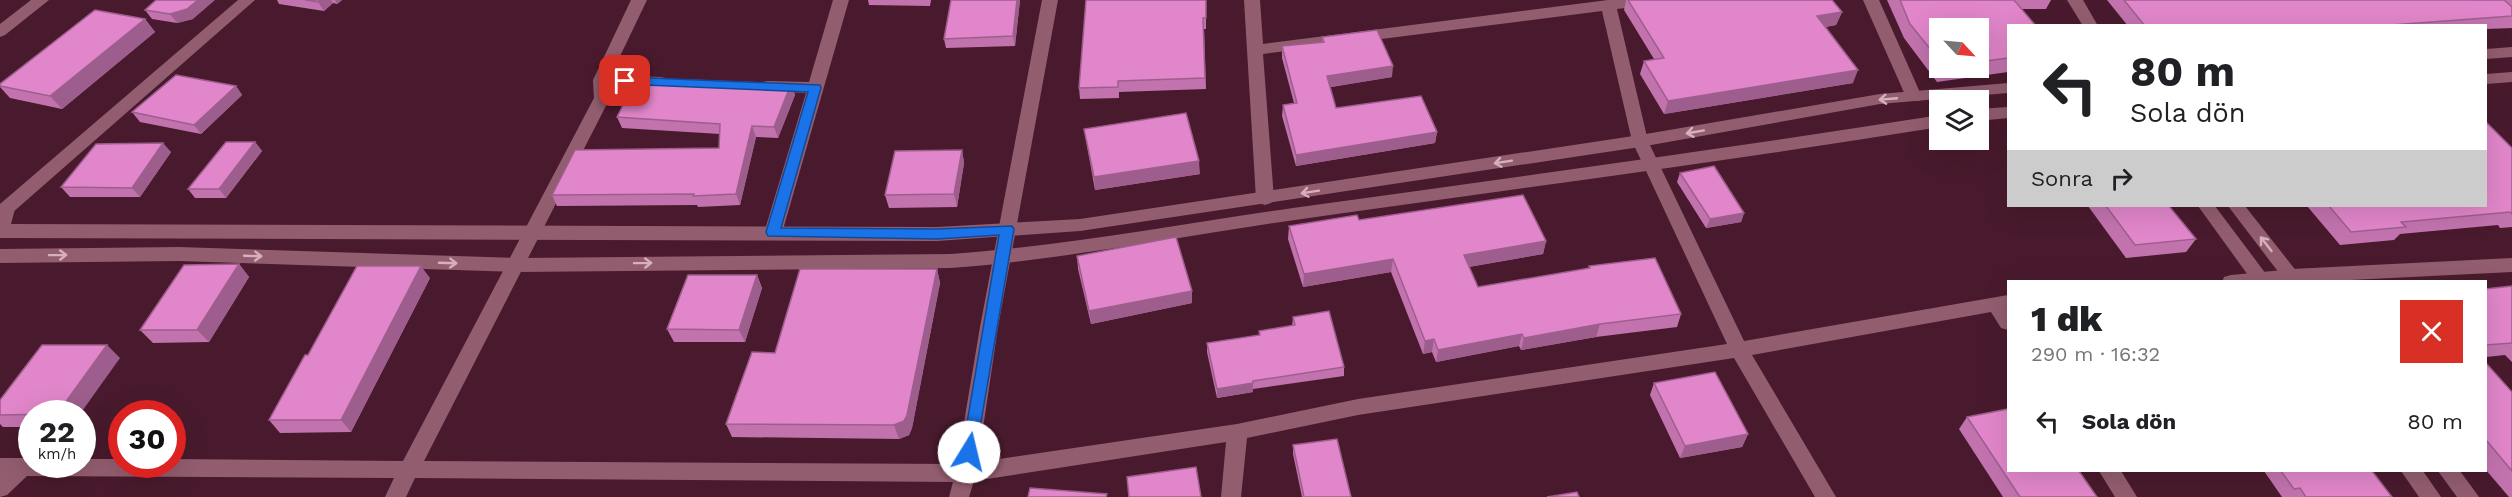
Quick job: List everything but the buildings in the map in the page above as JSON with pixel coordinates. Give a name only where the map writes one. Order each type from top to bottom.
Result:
[{"type":"street","points":[[0,32],[41,0]]},
{"type":"street","points":[[247,0],[3,210],[0,231],[937,234],[1080,225],[1640,141],[1880,99],[2007,88]]},
{"type":"street","points":[[395,497],[602,98],[602,80],[639,0]]},
{"type":"street","points":[[773,232],[841,0]]},
{"type":"street","points":[[959,497],[966,473],[989,327],[1004,258],[1007,229],[1050,0]]},
{"type":"street","points":[[1252,0],[1265,199]]},
{"type":"street","points":[[1256,50],[1649,0]]},
{"type":"street","points":[[1871,0],[1914,97]]},
{"type":"street","points":[[2075,0],[2090,24]]},
{"type":"street","points":[[1608,5],[1640,141],[1739,350],[1826,497]]},
{"type":"street","points":[[2487,54],[2512,52]]},
{"type":"street","points":[[2487,79],[2512,77]]},
{"type":"street","points":[[602,80],[673,83]]},
{"type":"street","points":[[756,86],[815,88]]},
{"type":"street","points":[[1989,114],[2007,112]]},
{"type":"street","points":[[0,256],[179,254],[517,265],[950,261],[1004,258],[1271,218],[1652,166],[1929,123]]},
{"type":"street","points":[[2207,207],[2261,280]]},
{"type":"street","points":[[2237,207],[2294,279]]},
{"type":"street","points":[[2278,280],[2512,264]]},
{"type":"street","points":[[96,468],[966,473],[1237,432],[1358,407],[1739,350],[2002,302],[2007,319]]},
{"type":"street","points":[[1231,497],[1237,432]]},
{"type":"street","points":[[0,467],[18,468]]},
{"type":"street","points":[[0,489],[18,471]]},
{"type":"street","points":[[2110,472],[2127,497]]},
{"type":"street","points":[[2412,472],[2432,497]]},
{"type":"street","points":[[2449,472],[2469,497]]},
{"type":"route","points":[[625,81],[815,88],[773,232],[937,234],[1007,229],[1004,258],[989,327],[969,452]]}]
